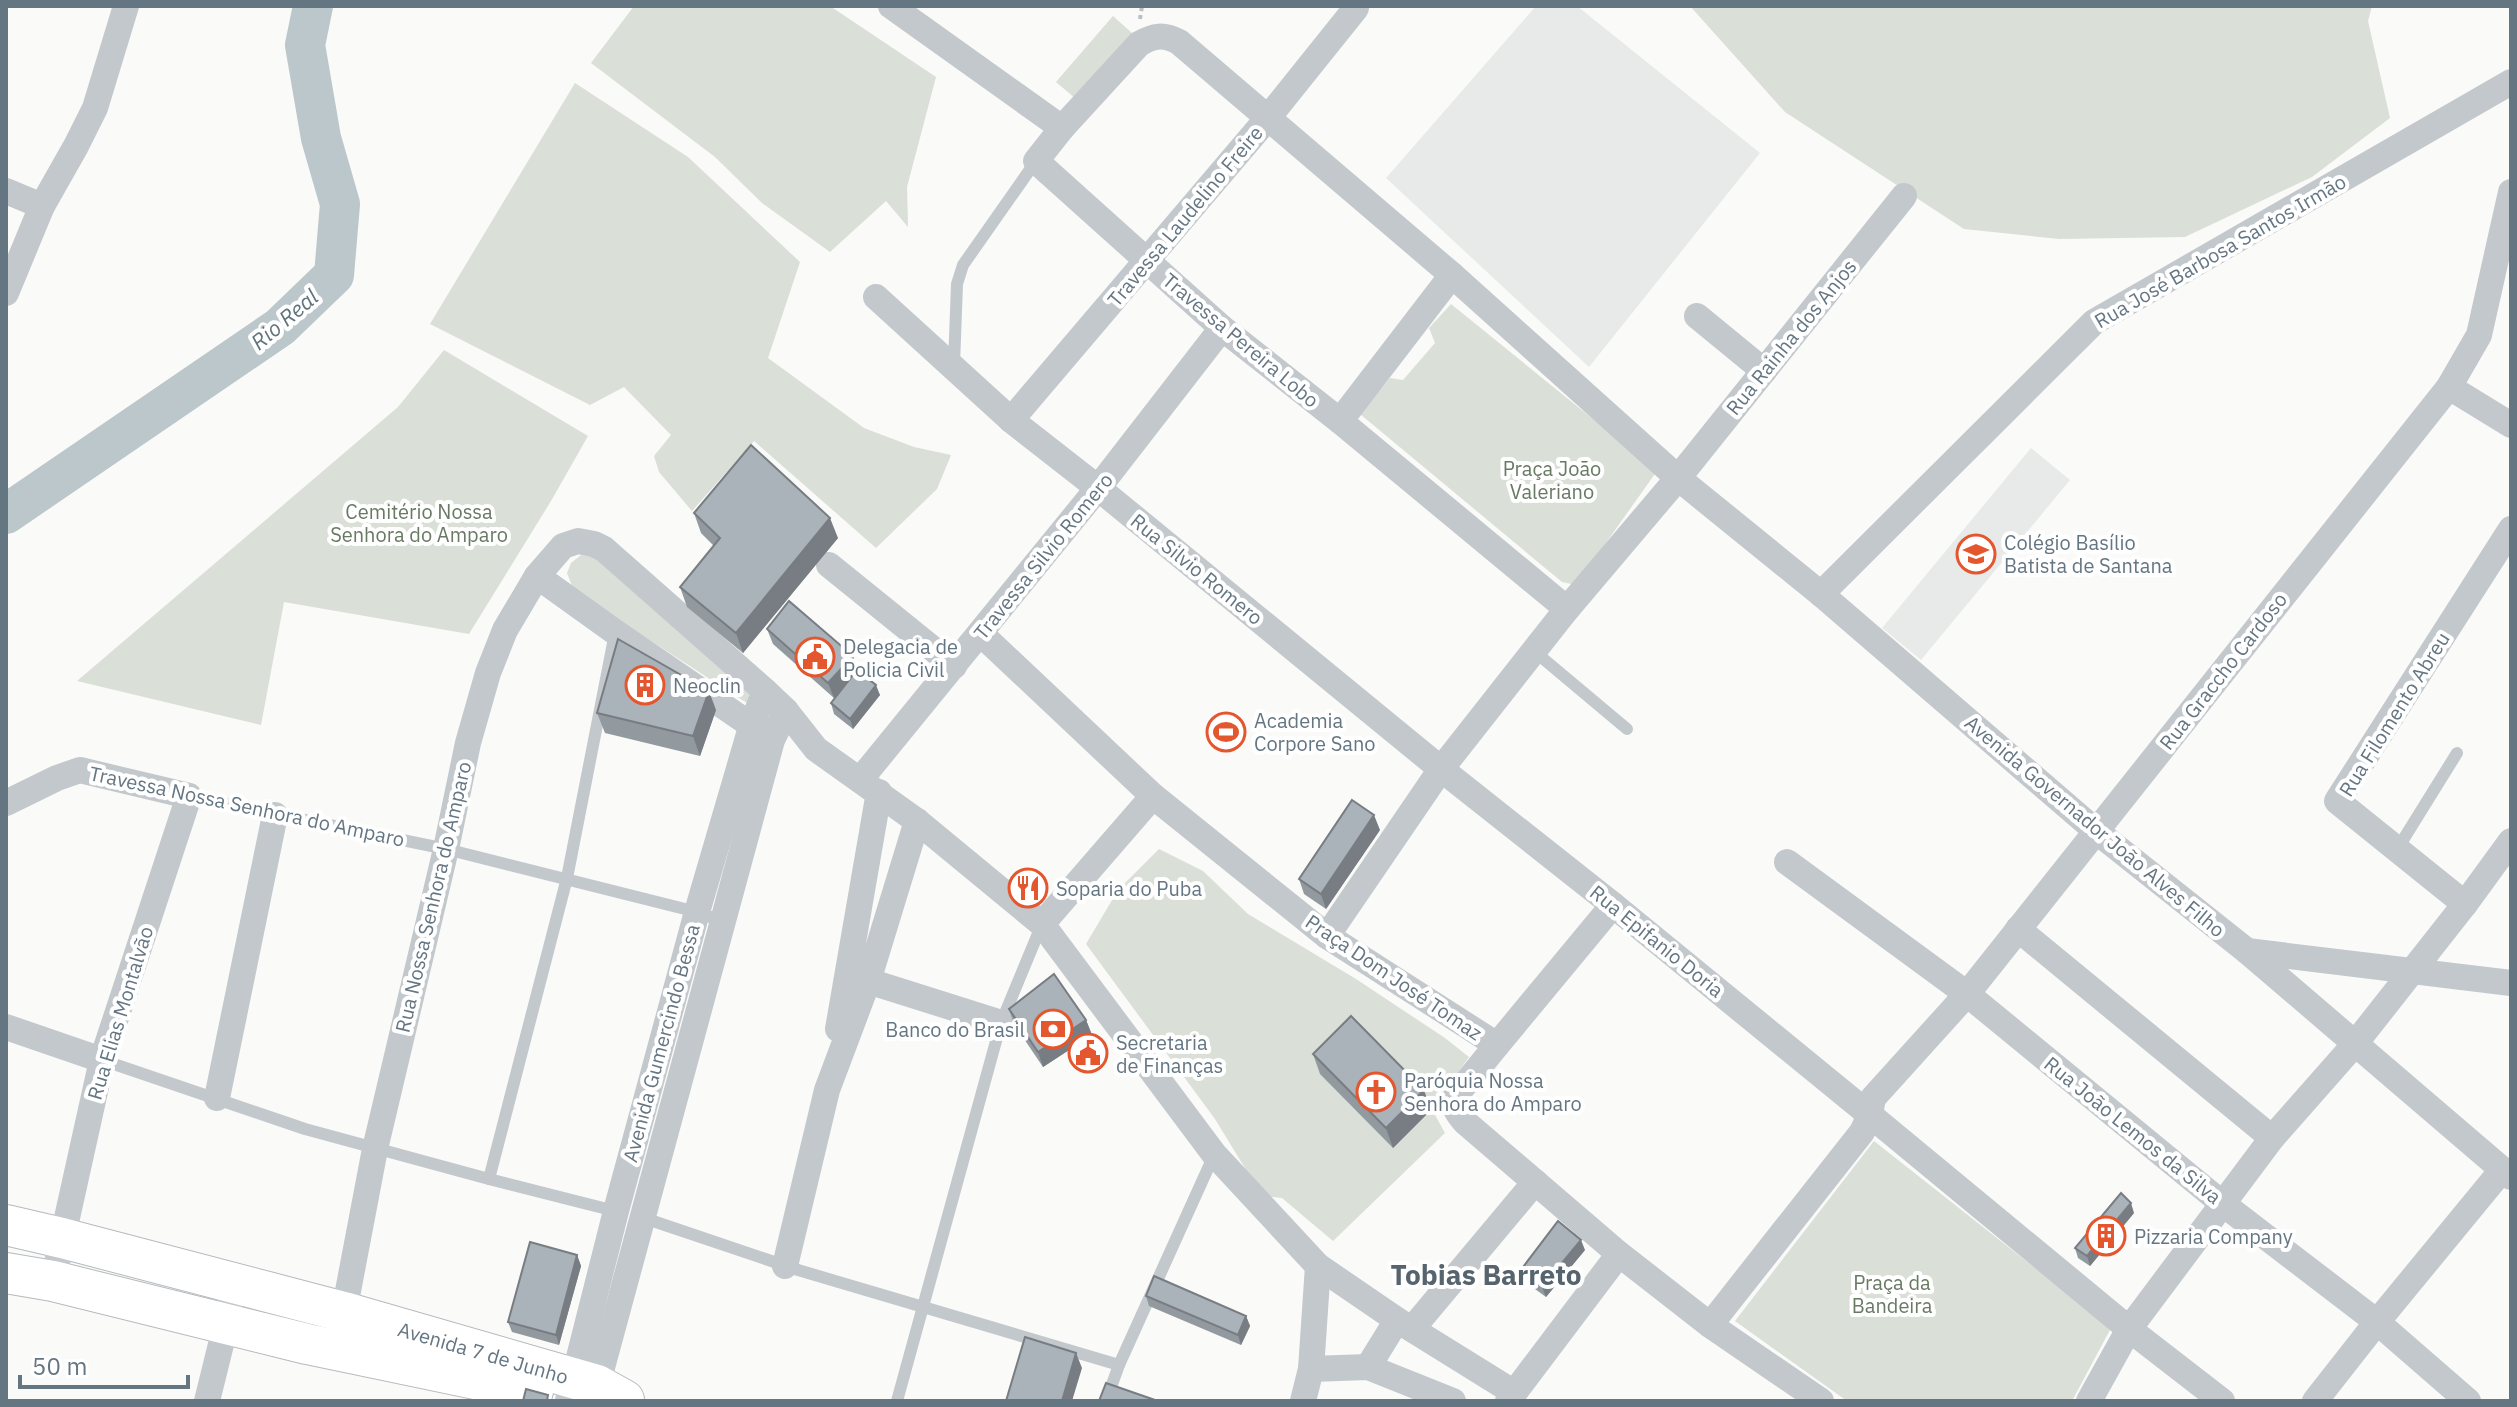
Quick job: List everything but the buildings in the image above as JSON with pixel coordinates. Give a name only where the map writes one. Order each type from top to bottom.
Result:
[{"type":"main road","name":"Avenida 7 de Junho","points":[[6,1225],[344,1312],[593,1395]]},
{"type":"main road","name":"Avenida 7 de Junho","points":[[6,1273],[53,1281],[307,1344],[593,1395]]},
{"type":"street","points":[[6,293],[42,206],[95,108],[126,6]]},
{"type":"street","points":[[891,6],[1062,128]]},
{"type":"street","name":"Travessa Laudelino Freire","points":[[1011,420],[1267,119],[1354,7]]},
{"type":"street","points":[[1036,161],[1139,44],[1162,36],[1179,42],[1452,275],[1678,478],[1567,609],[1441,769],[1327,936]]},
{"type":"street","name":"Rua José Barbosa Santos Irmão","points":[[1821,594],[2094,322],[2511,82]]},
{"type":"street","name":"Travessa Pereira Lobo","points":[[1036,161],[1222,328],[1340,421]]},
{"type":"street","points":[[6,191],[42,206]]},
{"type":"street","name":"Rua Graccho Cardoso","points":[[1870,1115],[1873,1098],[1967,994],[2449,387],[2479,335],[2511,192]]},
{"type":"street","name":"Rua Rainha dos Anjos","points":[[1678,478],[1904,196]]},
{"type":"street","points":[[1452,275],[1340,421],[1567,609]]},
{"type":"street","name":"Rua Silvio Romero","points":[[876,297],[1011,420],[1441,769]]},
{"type":"street","points":[[1697,316],[1764,371]]},
{"type":"street","name":"Travessa Silvio Romero","points":[[870,786],[954,666],[1222,328]]},
{"type":"street","points":[[2449,387],[2511,425]]},
{"type":"street","name":"Avenida Governador João Alves Filho","points":[[1678,478],[1821,594],[2096,831],[2247,951],[2507,1174]]},
{"type":"street","name":"Rua Filomento Abreu","points":[[2465,904],[2337,801],[2511,529]]},
{"type":"street","name":"Rua Nossa Senhora do Amparo","points":[[344,1312],[375,1149],[468,743],[488,673],[505,630],[537,576],[571,541],[586,541],[604,549],[765,691]]},
{"type":"street","points":[[829,565],[954,666]]},
{"type":"street","points":[[537,576],[762,732],[816,749],[870,786],[1042,924],[1214,1154],[1318,1266],[1510,1396],[1619,1254]]},
{"type":"street","name":"Praça Dom José Tomaz","points":[[981,634],[1153,796],[1327,936],[1497,1045],[1453,1102],[1456,1112],[1535,1182]]},
{"type":"street","points":[[765,691],[786,711],[816,749]]},
{"type":"street","name":"Avenida Gumercindo Bessa","points":[[593,1395],[724,922],[762,732],[765,691]]},
{"type":"street","name":"Avenida Gumercindo Bessa","points":[[593,1395],[616,1211],[697,912],[762,732],[786,711]]},
{"type":"street","name":"Rua Epifanio Doria","points":[[1441,769],[1870,1115]]},
{"type":"street","name":"Travessa Nossa Senhora do Amparo","points":[[6,803],[80,770],[189,796]]},
{"type":"street","points":[[785,1266],[827,1090],[870,786]]},
{"type":"street","name":"Rua Elias Montalvão","points":[[53,1281],[102,1060],[189,796]]},
{"type":"street","points":[[1042,924],[1153,796]]},
{"type":"street","points":[[217,1098],[275,815]]},
{"type":"street","points":[[827,1090],[868,981],[917,821]]},
{"type":"street","points":[[2089,1401],[2129,1329],[2272,1138],[2354,1045],[2511,841]]},
{"type":"street","name":"Rua João Lemos da Silva","points":[[1787,862],[1967,994],[2223,1204],[2377,1322],[2468,1401]]},
{"type":"street","points":[[1497,1045],[1613,905]]},
{"type":"street","points":[[2018,929],[2272,1138]]},
{"type":"street","points":[[2247,951],[2511,983]]},
{"type":"street","points":[[868,981],[1001,1023]]},
{"type":"street","points":[[6,1027],[102,1060]]},
{"type":"street","points":[[1710,1325],[1862,1132],[1870,1115],[2129,1329],[2222,1401]]},
{"type":"street","points":[[2315,1401],[2377,1322],[2507,1174]]},
{"type":"street","points":[[1368,1367],[1535,1182],[1619,1254],[1710,1325],[1821,1401]]},
{"type":"street","points":[[1303,1401],[1311,1369],[1318,1266]]},
{"type":"street","points":[[207,1401],[233,1283]]},
{"type":"street","points":[[1311,1369],[1368,1367],[1453,1401]]},
{"type":"lane","points":[[954,368],[957,284],[963,265],[1036,161]]},
{"type":"lane","points":[[489,1179],[567,878],[615,632]]},
{"type":"lane","points":[[1534,651],[1627,729]]},
{"type":"lane","points":[[2398,848],[2457,753]]},
{"type":"lane","name":"Travessa Nossa Senhora do Amparo","points":[[189,796],[446,849],[697,912],[724,922]]},
{"type":"lane","points":[[897,1401],[1001,1023],[1042,924]]},
{"type":"lane","points":[[102,1060],[305,1129],[643,1217],[785,1266],[1119,1365]]},
{"type":"lane","points":[[1106,1401],[1119,1365],[1214,1154]]},
{"type":"shaded area","points":[[1536,6],[1577,6],[1760,153],[1589,367],[1386,178]]},
{"type":"shaded area","name":"Colégio Basílio Batista de Santana","points":[[2031,448],[2070,480],[1921,660],[1882,628]]},
{"type":"green space","points":[[634,6],[830,6],[936,77],[907,187],[908,227],[886,201],[830,252],[762,203],[715,157],[591,63]]},
{"type":"green space","points":[[1690,6],[2372,6],[2368,21],[2390,118],[2312,177],[2185,237],[2059,239],[1964,229],[1785,112]]},
{"type":"green space","points":[[1113,16],[1133,34],[1076,99],[1056,82]]},
{"type":"green space","points":[[575,83],[688,157],[800,262],[768,358],[864,428],[914,447],[951,455],[937,489],[876,548],[754,441],[692,511],[659,472],[654,456],[671,435],[624,387],[590,405],[430,324]]},
{"type":"green space","name":"Praça João Valeriano","points":[[1451,304],[1657,471],[1576,585],[1562,582],[1360,414],[1390,378],[1403,380],[1435,343],[1429,328]]},
{"type":"green space","name":"Cemitério Nossa Senhora do Amparo","points":[[444,350],[588,436],[469,634],[284,602],[261,725],[77,681],[398,407]]},
{"type":"green space","points":[[581,555],[595,556],[749,694],[751,700],[747,703],[574,591],[567,573],[571,563]]},
{"type":"green space","points":[[1159,849],[1203,871],[1248,914],[1356,979],[1469,1057],[1446,1089],[1434,1113],[1445,1133],[1333,1241],[1282,1198],[1262,1196],[1215,1119],[1086,944],[1118,890]]},
{"type":"green space","name":"Praça da Bandeira","points":[[1874,1141],[2111,1328],[2072,1401],[1847,1401],[1735,1321]]},
{"type":"waterway","name":"Rio Real","points":[[6,514],[280,327],[334,275],[340,204],[321,138],[305,45],[313,6]]},
{"type":"place","name":"Colégio Basílio Batista de Santana","points":[[1976,554]]},
{"type":"place","name":"Delegacia de Policia Civil","points":[[815,657]]},
{"type":"place","name":"Neoclin","points":[[645,685]]},
{"type":"place","name":"Academia Corpore Sano","points":[[1226,732]]},
{"type":"place","name":"Soparia do Puba","points":[[1028,888]]},
{"type":"place","name":"Banco do Brasil","points":[[1053,1029]]},
{"type":"place","name":"Secretaria de Finanças","points":[[1088,1053]]},
{"type":"place","name":"Paróquia Nossa Senhora do Amparo","points":[[1376,1092]]},
{"type":"place","name":"Pizzaria Company","points":[[2106,1236]]},
{"type":"district","name":"Tobias Barreto","points":[[1486,1274]]}]
